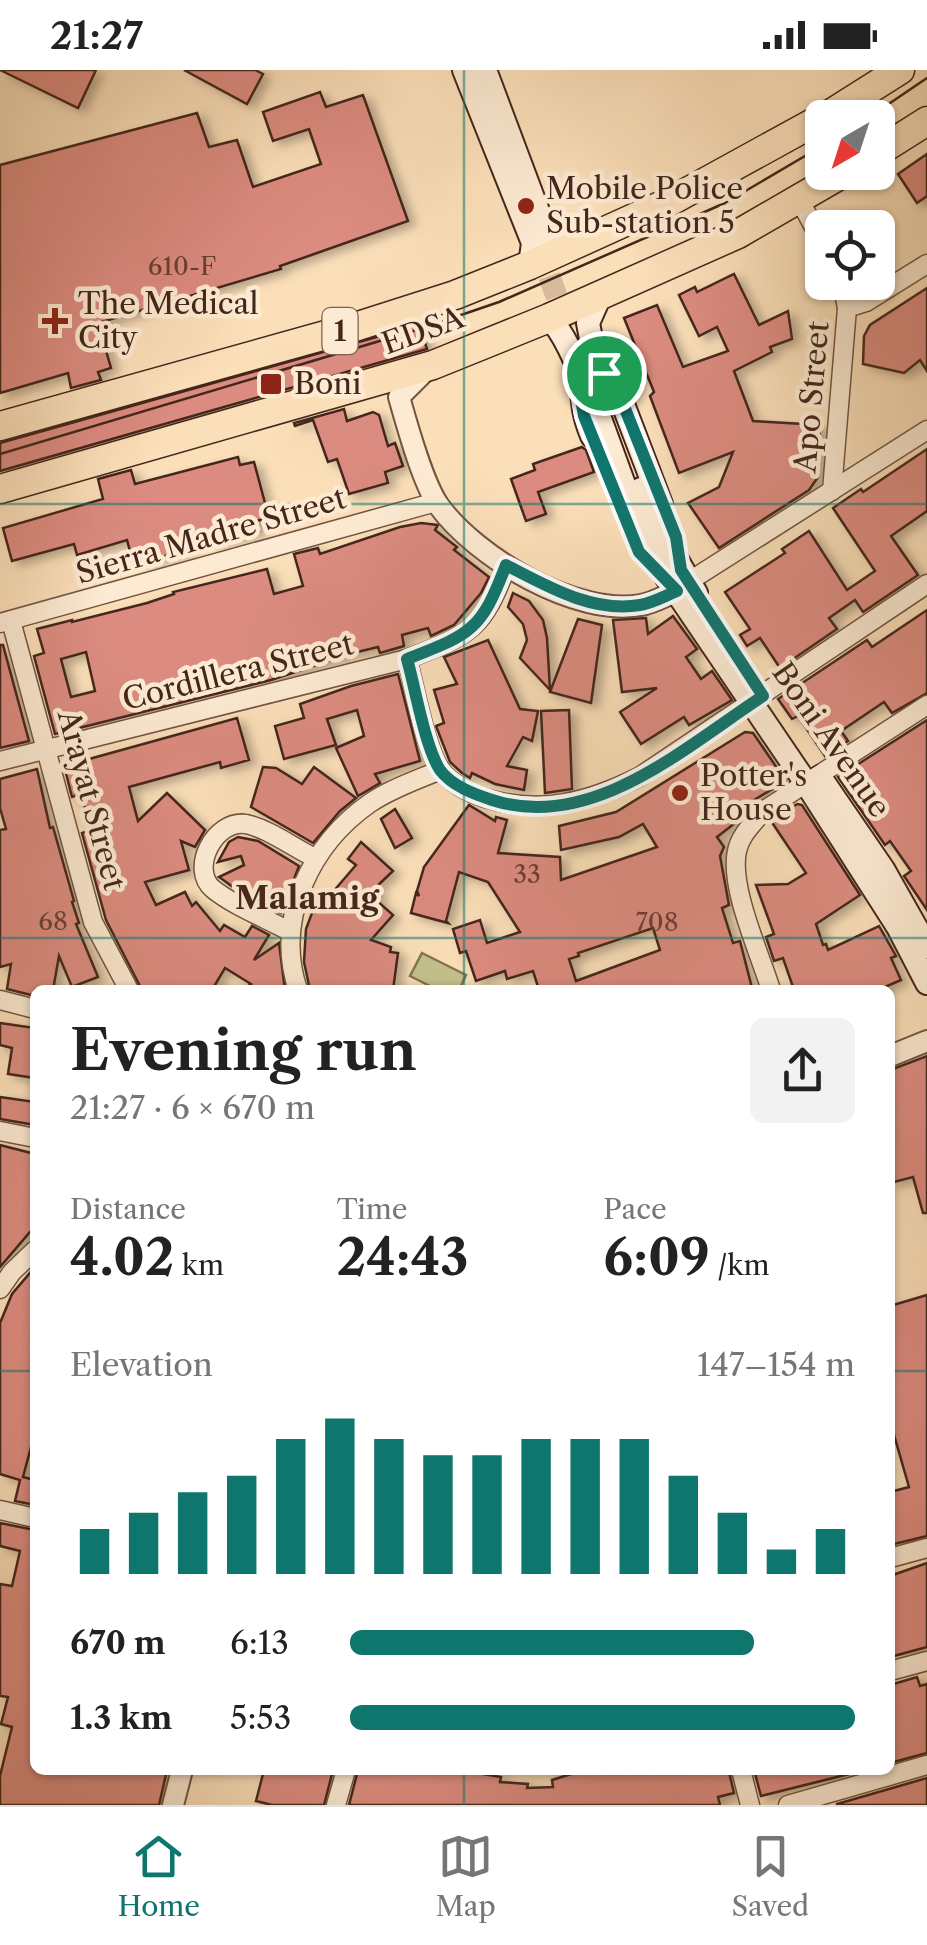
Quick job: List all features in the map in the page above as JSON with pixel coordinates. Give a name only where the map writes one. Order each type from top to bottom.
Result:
[{"type":"highway","name":"EDSA","points":[[852,100],[900,70]]},
{"type":"highway","points":[[895,141],[927,121]]},
{"type":"highway","name":"EDSA","points":[[0,426],[358,326],[455,294],[669,202],[805,128]]},
{"type":"highway","name":"EDSA","points":[[0,489],[433,364],[550,318],[738,234],[817,190]]},
{"type":"main road","points":[[464,70],[515,176],[547,230],[564,248]]},
{"type":"main road","points":[[485,70],[533,242],[530,265]]},
{"type":"main road","name":"Boni Avenue","points":[[600,296],[588,323],[604,373],[618,391],[676,537],[678,580]]},
{"type":"main road","name":"Boni Avenue","points":[[550,318],[562,334],[581,381],[584,416],[639,552],[678,580]]},
{"type":"main road","points":[[581,381],[604,373]]},
{"type":"main road","name":"Boni Avenue","points":[[604,409],[638,523],[812,779],[883,870],[927,946]]},
{"type":"main road","name":"Boni Avenue","points":[[812,779],[927,983]]},
{"type":"street","points":[[800,201],[805,210]]},
{"type":"street","name":"Apo Street","points":[[848,308],[866,302],[927,264]]},
{"type":"street","name":"Apo Street","points":[[832,491],[846,300]]},
{"type":"street","points":[[433,364],[399,397],[436,502],[457,528],[506,565],[563,593],[600,604],[642,605],[927,430]]},
{"type":"street","name":"Sierra Madre Street","points":[[5,622],[436,502]]},
{"type":"street","name":"Cordillera Street","points":[[0,761],[407,659],[459,638],[475,626],[492,602],[506,565]]},
{"type":"street","points":[[407,659],[440,770],[467,792],[500,802],[544,808],[606,793],[640,777],[927,584]]},
{"type":"street","name":"Arayat Street","points":[[5,622],[93,922],[126,985]]},
{"type":"street","points":[[769,985],[736,874],[736,852],[744,834],[763,812],[927,706]]},
{"type":"street","points":[[297,985],[288,931],[316,858],[342,826],[369,803],[440,770]]},
{"type":"street","points":[[288,931],[211,888],[203,871],[210,846],[218,832],[232,824],[248,824],[316,858]]},
{"type":"street","points":[[0,1000],[30,1009]]},
{"type":"street","points":[[895,1054],[927,1041]]},
{"type":"street","points":[[0,1131],[30,1137]]},
{"type":"street","points":[[0,1289],[30,1255]]},
{"type":"street","points":[[0,1510],[30,1517]]},
{"type":"street","points":[[895,1557],[927,1548]]},
{"type":"street","points":[[895,1670],[927,1661]]},
{"type":"street","points":[[895,1774],[927,1765]]},
{"type":"street","points":[[173,1805],[181,1775]]},
{"type":"street","points":[[336,1805],[345,1775]]},
{"type":"street","points":[[742,1775],[750,1805]]},
{"type":"street","points":[[788,1805],[892,1775]]},
{"type":"shaded area","points":[[422,953],[466,975],[461,985],[428,985],[410,976]]},
{"type":"building","points":[[0,70],[96,70],[78,108]]},
{"type":"building","points":[[184,70],[255,70],[263,74],[247,104]]},
{"type":"building","points":[[320,92],[326,107],[363,95],[408,221],[280,266],[281,269],[98,323],[111,368],[98,372],[101,380],[71,388],[68,373],[0,393],[0,165],[197,113],[209,147],[237,140],[253,187],[321,164],[309,129],[273,141],[263,112]]},
{"type":"building","points":[[927,154],[927,196],[917,203],[898,174]]},
{"type":"building","points":[[734,274],[759,325],[788,311],[792,339],[770,347],[772,352],[734,371],[753,421],[820,425],[818,477],[809,490],[719,548],[688,503],[719,487],[733,452],[679,473],[650,396],[654,392],[624,318],[657,305],[683,367],[728,351],[717,327],[699,336],[679,295],[695,287],[697,292]]},
{"type":"building","points":[[927,288],[927,371],[920,360],[904,373],[863,364],[864,336],[870,325]]},
{"type":"building","name":"Boni","points":[[419,325],[427,349],[0,471],[0,443]]},
{"type":"building","points":[[344,409],[347,421],[373,412],[379,415],[388,446],[395,443],[403,466],[385,472],[388,483],[349,494],[337,459],[328,462],[313,420],[295,426],[294,423]]},
{"type":"building","points":[[582,447],[594,472],[538,492],[546,514],[526,521],[511,479],[535,470],[533,464]]},
{"type":"building","points":[[927,449],[927,511],[891,536],[918,575],[863,612],[855,600],[829,618],[837,629],[780,668],[760,638],[747,646],[740,635],[750,629],[725,592],[785,553],[782,549],[809,531],[847,590],[875,571],[833,508]]},
{"type":"building","points":[[238,457],[240,465],[254,462],[269,518],[256,521],[259,531],[212,543],[209,534],[186,541],[189,550],[142,562],[140,553],[131,555],[127,540],[77,555],[74,544],[12,561],[3,528],[103,499],[98,479],[131,470],[135,484]]},
{"type":"building","points":[[438,525],[435,530],[457,547],[454,550],[489,577],[454,625],[431,636],[428,628],[402,635],[404,646],[380,653],[378,647],[353,653],[271,680],[55,734],[34,656],[44,653],[37,629],[267,569],[274,594],[303,586],[294,554],[318,548],[320,554],[400,527]],"holes":[[[86,652],[95,691],[71,697],[61,659]]]},
{"type":"building","points":[[513,593],[529,601],[543,620],[550,690],[520,658],[527,640],[523,624],[508,607]]},
{"type":"building","points":[[927,610],[927,693],[892,713],[884,702],[841,731],[848,741],[825,756],[798,716],[792,719],[778,699],[867,640],[872,647]]},
{"type":"building","points":[[673,616],[697,649],[686,657],[701,679],[712,671],[732,700],[689,725],[684,717],[641,744],[620,712],[657,688],[622,692],[613,620],[646,618],[648,634]]},
{"type":"building","points":[[578,619],[602,625],[591,703],[550,692]]},
{"type":"building","points":[[488,640],[520,709],[538,711],[532,741],[523,737],[507,766],[527,770],[524,790],[462,773],[450,762],[436,726],[444,723],[434,690],[457,684],[444,657]]},
{"type":"building","points":[[0,645],[29,741],[0,748]]},
{"type":"building","points":[[398,674],[420,761],[375,774],[380,783],[358,796],[336,748],[364,736],[357,710],[327,719],[336,745],[284,759],[275,726],[304,718],[300,704]]},
{"type":"building","points":[[569,710],[572,789],[545,793],[541,711]]},
{"type":"building","points":[[237,718],[249,760],[221,768],[220,762],[129,787],[138,821],[167,793],[205,830],[195,847],[181,841],[189,870],[145,882],[156,905],[185,892],[192,906],[196,902],[220,931],[224,925],[245,937],[252,926],[269,935],[254,960],[279,943],[284,985],[250,985],[225,968],[215,985],[139,985],[106,920],[82,833],[91,830],[81,794],[72,797],[64,766]]},
{"type":"building","points":[[927,720],[927,910],[904,876],[911,871],[890,841],[885,845],[838,777]]},
{"type":"building","points":[[745,732],[753,733],[786,781],[754,800],[717,837],[724,847],[720,856],[729,905],[722,908],[733,943],[740,941],[751,985],[537,985],[533,971],[507,979],[505,971],[476,981],[466,951],[460,953],[453,929],[480,920],[487,943],[520,932],[488,882],[459,872],[448,923],[411,913],[416,893],[419,896],[424,867],[469,805],[495,821],[496,817],[507,820],[498,853],[560,857],[561,880],[657,847],[643,824],[619,837],[561,850],[559,826],[616,812]],"holes":[[[653,928],[660,950],[576,981],[569,959]]]},
{"type":"building","points":[[263,767],[276,768],[302,784],[314,767],[356,798],[313,843],[251,807]]},
{"type":"building","points":[[37,769],[50,828],[53,827],[74,901],[79,923],[76,924],[98,977],[71,985],[59,956],[54,985],[30,985],[30,995],[7,989],[11,964],[0,967],[0,830],[6,829],[0,808],[0,779]]},
{"type":"building","points":[[797,804],[802,805],[860,895],[816,924],[823,945],[828,950],[879,926],[896,956],[891,958],[901,980],[890,985],[792,985],[783,958],[774,961],[766,937],[774,934],[756,885],[788,884],[806,873],[771,821]]},
{"type":"building","points":[[395,809],[412,838],[395,848],[381,819]]},
{"type":"building","points":[[238,837],[258,841],[299,866],[281,913],[219,877],[244,865],[241,856],[218,862],[229,842]]},
{"type":"building","points":[[361,842],[393,871],[374,889],[381,895],[376,900],[393,915],[371,940],[398,953],[394,985],[309,985],[304,962],[306,929],[315,905],[320,907],[356,865],[348,859]]},
{"type":"building","points":[[0,1023],[30,1027],[30,1077],[8,1074],[12,1048],[0,1045]]},
{"type":"building","points":[[927,1056],[927,1213],[923,1213],[913,1177],[895,1182],[895,1068]]},
{"type":"building","points":[[0,1097],[30,1101],[30,1124],[0,1119]]},
{"type":"building","points":[[0,1145],[30,1153],[30,1232],[0,1267]]},
{"type":"building","points":[[30,1273],[30,1451],[23,1477],[30,1479],[30,1504],[15,1501],[20,1480],[0,1474],[0,1323],[12,1294]]},
{"type":"building","points":[[927,1295],[927,1536],[895,1544],[895,1491],[909,1487],[895,1438],[895,1305]]},
{"type":"building","points":[[0,1523],[30,1529],[30,1775],[166,1775],[159,1805],[0,1805],[0,1776],[12,1727],[1,1724],[8,1697],[0,1696],[0,1584],[12,1586],[20,1551],[0,1546]]},
{"type":"building","points":[[927,1563],[927,1647],[895,1656],[895,1574]]},
{"type":"building","points":[[917,1677],[920,1686],[927,1684],[927,1753],[895,1762],[895,1684]]},
{"type":"building","points":[[263,1775],[332,1775],[324,1805],[272,1805],[256,1801]]},
{"type":"building","points":[[357,1775],[489,1775],[501,1777],[500,1782],[528,1784],[527,1788],[553,1787],[552,1780],[568,1775],[730,1775],[734,1793],[718,1797],[720,1805],[349,1805]]},
{"type":"building","points":[[755,1775],[845,1775],[761,1796]]},
{"type":"building","points":[[927,1778],[927,1805],[837,1805],[837,1804]]},
{"type":"tunnel","points":[[538,245],[568,328]]},
{"type":"tunnel","points":[[594,362],[610,406]]},
{"type":"tram line","points":[[895,100],[927,78]]},
{"type":"tram line","points":[[0,454],[499,302],[725,203],[805,156]]},
{"type":"place","name":"Mobile Police Sub-station 5","points":[[526,206]]},
{"type":"place","name":"The Medical City","points":[[55,321]]},
{"type":"place","name":"Boni","points":[[271,384]]},
{"type":"place","name":"Potter's House","points":[[680,793]]},
{"type":"district","name":"Malamig","points":[[307,898]]},
{"type":"route","points":[[604,373],[618,391],[676,537],[681,570],[763,696],[640,777],[606,793],[544,808],[500,802],[467,792],[440,770],[407,659],[459,638],[475,626],[492,602],[506,565],[574,598],[600,604],[642,605],[677,591],[639,552],[584,416],[581,381],[604,373]]}]
